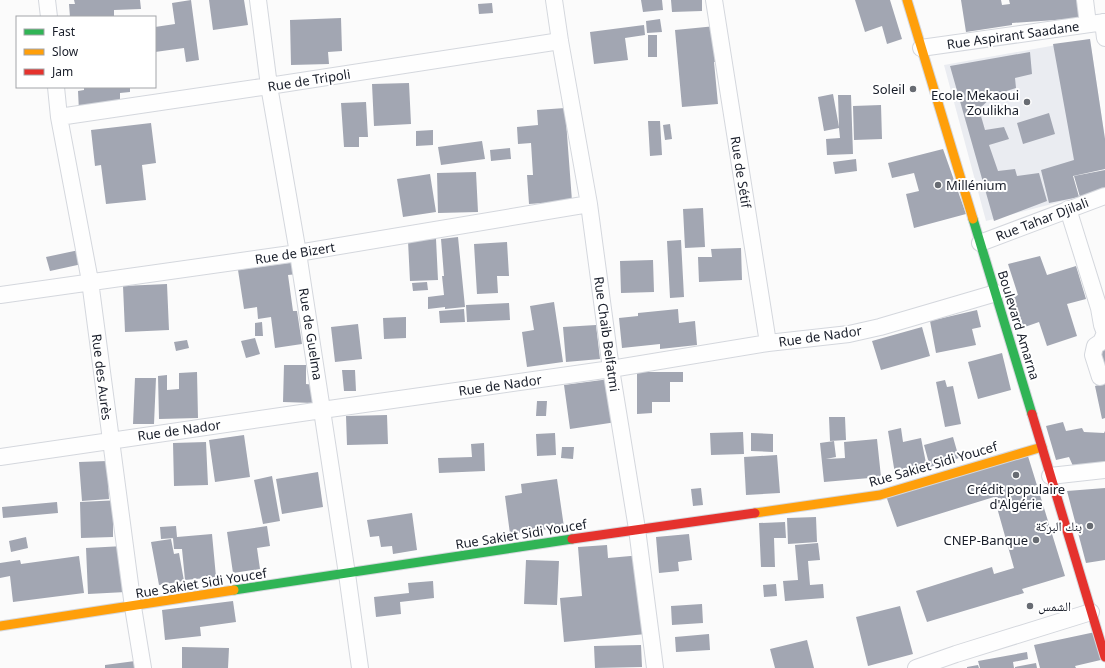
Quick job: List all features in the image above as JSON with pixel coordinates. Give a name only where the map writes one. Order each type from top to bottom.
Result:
[{"type":"street","points":[[47,0],[49,16]]},
{"type":"street","name":"Rue de Guelma","points":[[258,0],[269,86],[298,253],[360,668]]},
{"type":"street","name":"Rue Chaib Belfatmi","points":[[554,0],[589,204],[611,369],[637,529],[655,668]]},
{"type":"street","name":"Rue de Sétif","points":[[714,0],[768,343]]},
{"type":"street","name":"Boulevard Amarna","points":[[907,0],[1105,657]]},
{"type":"street","points":[[1085,0],[1099,23],[1105,38]]},
{"type":"street","name":"Rue Aspirant Saadane","points":[[921,48],[1099,23]]},
{"type":"street","name":"Rue de Tripoli","points":[[59,117],[560,41]]},
{"type":"street","name":"Rue des Aurès","points":[[56,88],[59,117],[90,282],[110,440],[143,668]]},
{"type":"street","name":"Rue Tahar Djilali","points":[[980,243],[1105,196]]},
{"type":"street","name":"Rue de Bizert","points":[[0,294],[298,253],[589,204]]},
{"type":"street","points":[[1068,209],[1102,308],[1102,325],[1105,333],[1101,342],[1095,346],[1094,355],[1100,377]]},
{"type":"street","name":"Rue de Nador","points":[[0,457],[611,369],[768,343],[849,334],[880,327],[996,293]]},
{"type":"street","name":"Rue Sakiet Sidi Youcef","points":[[0,626],[133,607],[637,529],[880,495],[1042,447]]},
{"type":"street","points":[[1050,476],[1105,470]]},
{"type":"street","points":[[916,668],[1091,612]]},
{"type":"shaded area","name":"Ecole Mekaoui Zoulikha","points":[[1090,39],[1105,139],[1105,169],[1073,176],[1079,197],[986,221],[944,65]]},
{"type":"building","points":[[74,0],[140,0],[141,9],[114,10],[114,16],[70,16],[69,4],[75,4]]},
{"type":"building","points":[[191,0],[199,60],[186,62],[184,48],[156,52],[156,27],[175,24],[172,3]]},
{"type":"building","points":[[209,0],[244,0],[248,25],[213,30]]},
{"type":"building","points":[[641,0],[662,0],[663,10],[643,12]]},
{"type":"building","points":[[671,0],[702,0],[702,11],[672,12]]},
{"type":"building","points":[[855,0],[890,0],[902,39],[887,44],[882,26],[865,32]]},
{"type":"building","points":[[961,0],[1001,0],[1002,5],[1010,4],[1009,0],[1083,0],[1084,18],[1012,23],[1012,25],[966,32]]},
{"type":"building","points":[[492,3],[493,13],[479,14],[478,4]]},
{"type":"building","points":[[341,18],[342,51],[328,52],[329,64],[291,65],[290,20]]},
{"type":"building","points":[[660,19],[662,32],[647,33],[646,21]]},
{"type":"building","points":[[644,25],[645,35],[625,38],[628,60],[594,64],[590,32]]},
{"type":"building","points":[[716,26],[719,62],[714,62],[718,104],[682,107],[675,30]]},
{"type":"building","points":[[648,35],[657,35],[657,57],[648,57]]},
{"type":"building","points":[[1090,39],[1105,139],[1105,169],[1073,176],[1079,197],[1049,203],[1041,170],[1074,160],[1053,44]]},
{"type":"building","points":[[1030,52],[1032,74],[1015,78],[1016,88],[994,95],[979,109],[985,130],[1004,127],[1009,139],[989,145],[998,171],[1015,169],[1017,176],[1039,173],[1047,201],[994,221],[950,66]]},
{"type":"building","points":[[409,83],[411,124],[374,126],[372,84]]},
{"type":"building","points":[[84,88],[130,88],[130,92],[120,93],[120,108],[79,111],[78,91],[84,90]]},
{"type":"building","points":[[833,94],[839,127],[838,95],[851,95],[853,154],[827,155],[826,139],[840,138],[839,128],[824,131],[818,97]]},
{"type":"building","points":[[366,102],[368,137],[359,137],[359,147],[344,147],[341,103]]},
{"type":"building","points":[[881,105],[882,139],[854,140],[853,106]]},
{"type":"building","points":[[565,108],[572,201],[529,204],[527,175],[533,175],[531,143],[518,144],[517,127],[538,125],[537,110]]},
{"type":"building","points":[[1049,113],[1055,134],[1023,144],[1017,123]]},
{"type":"building","points":[[648,121],[660,121],[662,155],[650,156]]},
{"type":"building","points":[[151,123],[156,163],[142,165],[146,200],[106,204],[101,165],[95,166],[91,130]]},
{"type":"building","points":[[670,124],[672,139],[665,140],[663,125]]},
{"type":"building","points":[[433,130],[433,145],[416,146],[416,131]]},
{"type":"building","points":[[482,141],[485,159],[441,165],[438,147]]},
{"type":"building","points":[[510,148],[511,159],[491,161],[490,150]]},
{"type":"building","name":"Millénium","points":[[943,149],[966,214],[914,228],[906,194],[919,191],[914,173],[892,178],[888,163]]},
{"type":"building","points":[[856,159],[857,171],[835,174],[833,162]]},
{"type":"building","points":[[1105,170],[1105,192],[1080,197],[1074,176]]},
{"type":"building","points":[[476,172],[478,212],[438,213],[437,173]]},
{"type":"building","points":[[430,174],[436,212],[403,217],[397,179]]},
{"type":"building","points":[[703,208],[705,247],[685,248],[683,209]]},
{"type":"building","points":[[458,237],[465,307],[445,309],[445,307],[428,309],[428,297],[444,295],[441,239]]},
{"type":"building","points":[[436,239],[438,280],[410,281],[408,241]]},
{"type":"building","points":[[681,240],[684,297],[670,298],[667,241]]},
{"type":"building","points":[[507,242],[509,276],[497,276],[498,293],[477,294],[474,244]]},
{"type":"building","points":[[741,248],[742,280],[699,282],[698,257],[712,257],[711,249]]},
{"type":"building","points":[[79,250],[82,264],[50,271],[46,257]]},
{"type":"building","points":[[1040,256],[1047,275],[1076,266],[1086,299],[1067,304],[1077,336],[1047,346],[1039,322],[1019,329],[1009,298],[1018,295],[1008,264]]},
{"type":"building","points":[[653,260],[654,292],[621,293],[620,261]]},
{"type":"building","points":[[296,262],[298,274],[288,275],[293,311],[297,311],[302,344],[275,348],[271,317],[258,319],[257,307],[244,309],[238,270]]},
{"type":"building","points":[[427,282],[428,290],[413,291],[412,283]]},
{"type":"building","points":[[167,284],[169,330],[125,332],[123,286]]},
{"type":"building","points":[[554,302],[563,362],[527,367],[522,332],[534,330],[530,306]]},
{"type":"building","points":[[509,303],[510,320],[467,322],[466,305]]},
{"type":"building","points":[[464,309],[465,322],[440,323],[439,311]]},
{"type":"building","points":[[678,309],[679,323],[695,321],[697,345],[660,349],[660,344],[622,348],[619,318],[638,316],[638,313]]},
{"type":"building","points":[[977,310],[981,327],[972,329],[976,345],[936,353],[930,321]]},
{"type":"building","points":[[406,317],[406,338],[384,339],[383,318]]},
{"type":"building","points":[[262,322],[263,336],[255,336],[255,323]]},
{"type":"building","points":[[358,324],[362,359],[335,362],[331,327]]},
{"type":"building","points":[[596,325],[600,359],[566,362],[563,327]]},
{"type":"building","points":[[922,327],[930,356],[881,370],[872,341]]},
{"type":"building","points":[[255,338],[260,354],[246,358],[241,341]]},
{"type":"building","points":[[187,340],[189,348],[176,351],[174,342]]},
{"type":"building","points":[[1105,349],[1105,366],[1100,351]]},
{"type":"building","points":[[1002,353],[1011,390],[978,399],[968,362]]},
{"type":"building","points":[[284,365],[306,365],[306,384],[315,385],[314,403],[283,402]]},
{"type":"building","points":[[342,370],[355,370],[356,391],[344,391]]},
{"type":"building","points":[[197,372],[198,418],[159,419],[158,376],[167,375],[167,390],[179,389],[179,373]]},
{"type":"building","points":[[637,372],[683,372],[683,382],[670,382],[670,402],[652,402],[652,413],[637,414]]},
{"type":"building","points":[[135,378],[156,378],[154,424],[133,424]]},
{"type":"building","points":[[617,378],[623,421],[570,429],[564,385]]},
{"type":"building","points":[[945,380],[947,387],[953,386],[961,424],[945,427],[936,382]]},
{"type":"building","points":[[1105,383],[1105,418],[1102,419],[1095,386]]},
{"type":"building","points":[[537,401],[547,401],[546,416],[536,416]]},
{"type":"building","points":[[387,415],[388,444],[347,445],[346,416]]},
{"type":"building","points":[[829,417],[845,417],[846,440],[830,441]]},
{"type":"building","points":[[1063,422],[1066,431],[1082,428],[1084,432],[1104,433],[1105,431],[1105,462],[1073,466],[1069,457],[1056,460],[1046,426]]},
{"type":"building","points":[[901,428],[903,442],[921,438],[927,468],[895,474],[888,431]]},
{"type":"building","points":[[743,432],[744,454],[711,455],[710,433]]},
{"type":"building","points":[[555,433],[556,455],[537,456],[536,434]]},
{"type":"building","points":[[751,433],[773,434],[773,452],[751,451]]},
{"type":"building","points":[[244,435],[250,477],[215,482],[209,440]]},
{"type":"building","points":[[953,437],[959,458],[930,467],[924,445]]},
{"type":"building","points":[[877,439],[881,477],[824,482],[820,443],[834,441],[836,457],[826,459],[845,458],[844,442]]},
{"type":"building","points":[[206,442],[208,485],[174,486],[173,443]]},
{"type":"building","points":[[484,443],[485,471],[439,473],[438,458],[472,457],[471,444]]},
{"type":"building","points":[[562,447],[574,447],[573,459],[561,458]]},
{"type":"building","points":[[1027,453],[1065,576],[1022,589],[1024,593],[927,622],[916,591],[992,567],[994,574],[1014,568],[994,497],[897,527],[885,493]]},
{"type":"building","points":[[777,455],[780,493],[746,495],[744,457]]},
{"type":"building","points":[[107,461],[109,499],[82,501],[79,462]]},
{"type":"building","points":[[318,472],[323,507],[282,514],[276,479]]},
{"type":"building","points":[[272,476],[280,521],[263,524],[254,480]]},
{"type":"building","points":[[557,479],[564,527],[510,534],[505,496],[522,493],[521,484]]},
{"type":"building","points":[[701,488],[703,505],[693,506],[691,489]]},
{"type":"building","name":"بنك البركة","points":[[1105,488],[1105,560],[1086,563],[1067,491]]},
{"type":"building","points":[[121,500],[122,515],[113,515],[113,537],[81,538],[80,502]]},
{"type":"building","points":[[57,502],[58,513],[3,518],[2,507]]},
{"type":"building","points":[[412,513],[417,550],[393,554],[392,546],[381,547],[379,536],[370,537],[367,520]]},
{"type":"building","points":[[816,517],[817,542],[788,544],[787,518]]},
{"type":"building","points":[[785,522],[786,538],[774,538],[775,567],[761,567],[759,523]]},
{"type":"building","points":[[176,526],[177,537],[212,534],[216,577],[185,580],[182,549],[174,549],[173,538],[161,539],[160,527]]},
{"type":"building","points":[[267,526],[270,546],[257,548],[260,569],[233,573],[227,532]]},
{"type":"building","points":[[689,534],[692,560],[678,562],[679,571],[659,573],[656,537]]},
{"type":"building","points":[[26,537],[28,548],[11,552],[9,541]]},
{"type":"building","points":[[171,539],[174,554],[179,553],[184,581],[159,585],[151,542]]},
{"type":"building","points":[[818,543],[820,560],[808,561],[810,585],[823,584],[824,598],[785,601],[783,581],[798,580],[795,545]]},
{"type":"building","points":[[607,545],[608,558],[642,555],[646,634],[564,642],[560,598],[582,596],[578,547]]},
{"type":"building","points":[[124,546],[126,592],[88,594],[86,548]]},
{"type":"building","points":[[79,556],[84,593],[13,602],[10,576],[0,578],[0,563],[20,560],[21,564]]},
{"type":"building","points":[[526,560],[559,561],[557,605],[524,604]]},
{"type":"building","points":[[433,581],[434,598],[400,602],[401,614],[376,617],[374,597],[409,593],[408,583]]},
{"type":"building","points":[[776,584],[777,596],[764,597],[763,585]]},
{"type":"building","points":[[233,601],[236,622],[200,627],[201,636],[165,640],[162,610]]},
{"type":"building","points":[[702,604],[703,623],[672,625],[671,606]]},
{"type":"building","points":[[900,606],[913,654],[868,666],[856,617]]},
{"type":"building","points":[[1100,631],[1105,659],[1075,666],[1076,668],[1040,668],[1034,645]]},
{"type":"building","points":[[709,634],[710,650],[676,652],[675,637]]},
{"type":"building","points":[[807,640],[814,668],[775,668],[770,649]]},
{"type":"building","points":[[641,645],[642,667],[595,668],[594,646]]},
{"type":"building","points":[[182,647],[229,648],[228,668],[182,668]]},
{"type":"building","points":[[1027,652],[1028,659],[1013,662],[1014,668],[980,668],[978,661]]},
{"type":"building","points":[[135,661],[136,668],[105,668],[105,665]]},
{"type":"building","points":[[1036,663],[1037,668],[1015,668],[1015,667]]},
{"type":"building","points":[[978,665],[979,668],[967,668],[967,667]]},
{"type":"traffic: fast","points":[[973,219],[1032,414]]},
{"type":"traffic: fast","points":[[234,590],[572,539]]},
{"type":"traffic: slow","points":[[907,0],[973,219]]},
{"type":"traffic: slow","points":[[755,513],[880,495],[1042,447]]},
{"type":"traffic: slow","points":[[0,626],[234,590]]},
{"type":"traffic: jam","points":[[1032,414],[1105,657]]},
{"type":"traffic: jam","points":[[572,539],[755,513]]},
{"type":"place","name":"Soleil","points":[[913,89]]},
{"type":"place","name":"Ecole Mekaoui Zoulikha","points":[[1027,102]]},
{"type":"place","name":"Millénium","points":[[938,185]]},
{"type":"place","name":"Crédit populaire d'Algérie","points":[[1016,475]]},
{"type":"place","name":"بنك البركة","points":[[1090,526]]},
{"type":"place","name":"CNEP-Banque","points":[[1036,540]]},
{"type":"place","name":"الشمس","points":[[1030,606]]}]
